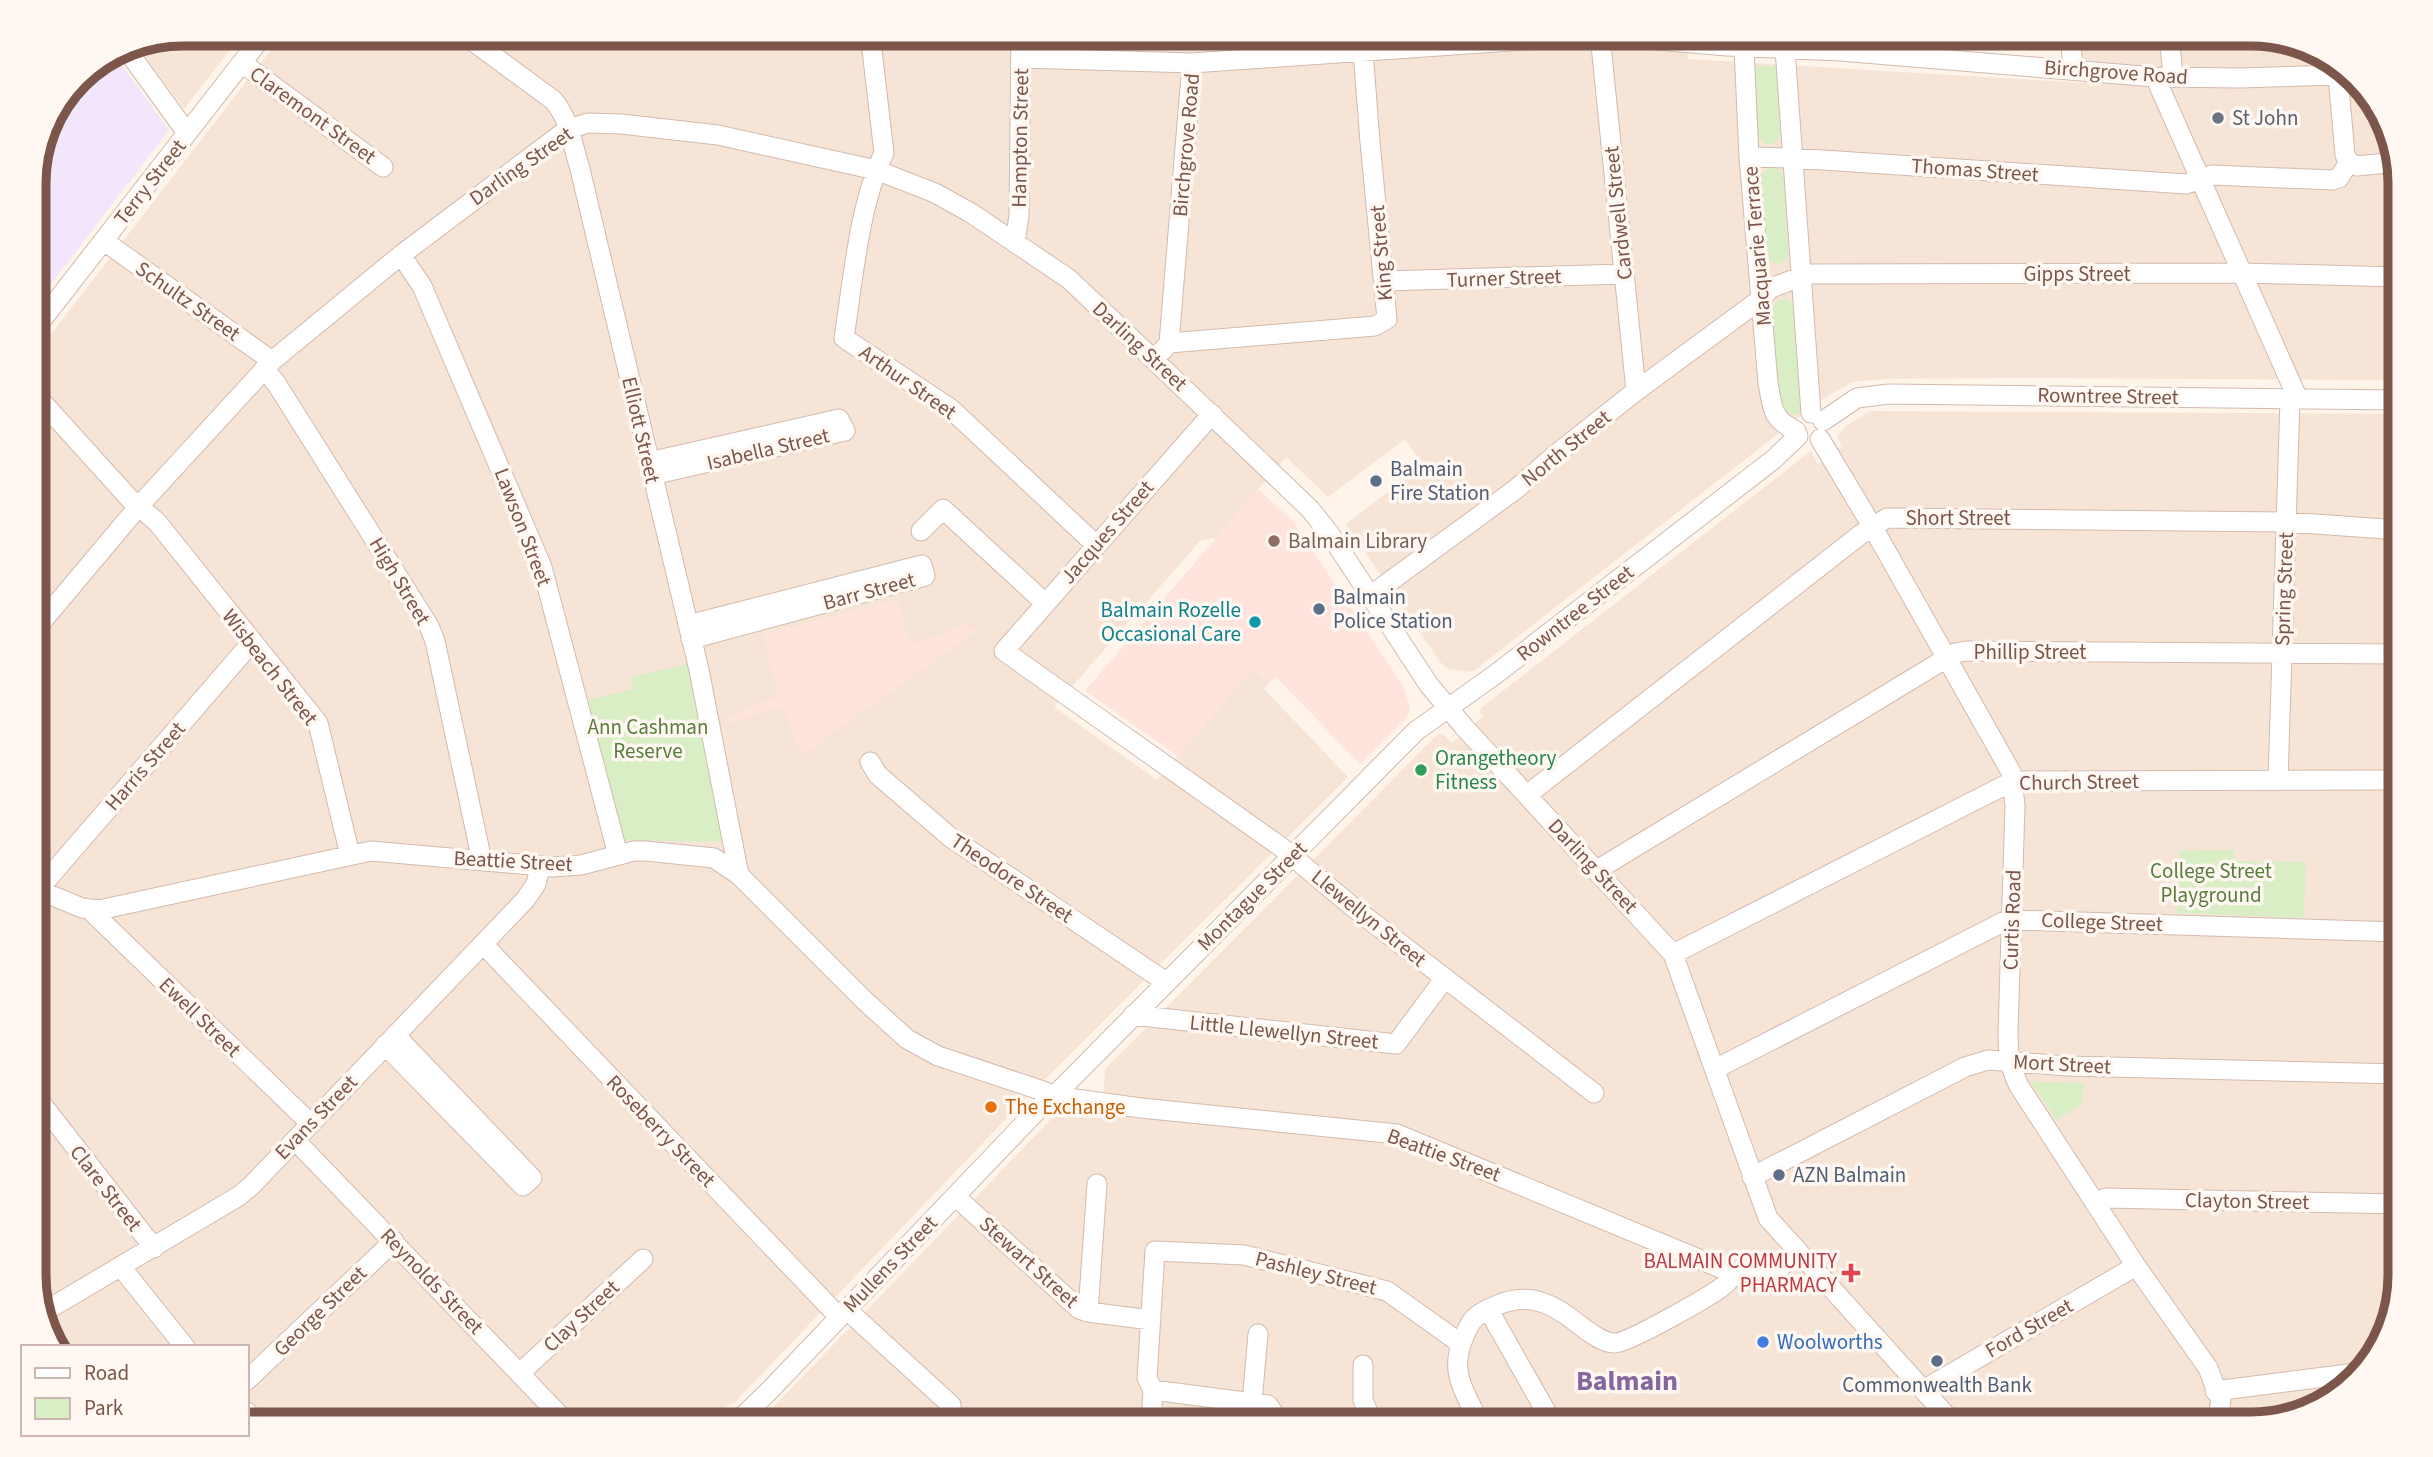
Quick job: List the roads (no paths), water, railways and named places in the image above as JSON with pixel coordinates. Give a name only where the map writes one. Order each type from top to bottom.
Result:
[{"type":"street","name":"Terry Street","points":[[46,315],[255,46]]},
{"type":"street","name":"Elliott Street","points":[[480,46],[553,100],[558,105],[568,129],[580,169],[689,632],[739,875]]},
{"type":"street","points":[[872,46],[884,153],[876,170]]},
{"type":"street","name":"Hampton Street","points":[[1016,243],[1019,215],[1021,46]]},
{"type":"street","name":"Birchgrove Road","points":[[1169,343],[1192,63],[1408,46]]},
{"type":"street","name":"Cardwell Street","points":[[1601,46],[1636,391]]},
{"type":"street","name":"Birchgrove Road","points":[[1722,46],[2164,76],[2241,78],[2329,71]]},
{"type":"street","points":[[2071,46],[2073,69]]},
{"type":"street","name":"Spring Street","points":[[2167,46],[2164,76],[2201,178],[2294,399],[2286,522],[2278,780]]},
{"type":"street","name":"Macquarie Terrace","points":[[1744,48],[1749,157],[1768,383],[1774,416],[1797,434]]},
{"type":"street","name":"Macquarie Terrace","points":[[1785,49],[1801,279],[1818,424]]},
{"type":"street","name":"King Street","points":[[1169,343],[1375,326],[1387,319],[1363,51]]},
{"type":"street","points":[[131,56],[187,133]]},
{"type":"street","points":[[1021,58],[1192,63]]},
{"type":"street","name":"Claremont Street","points":[[242,63],[383,167]]},
{"type":"street","points":[[2338,77],[2345,155],[2349,162],[2357,166],[2386,163]]},
{"type":"street","name":"Darling Street","points":[[46,617],[139,506],[268,365],[401,255],[568,129],[588,123],[609,123],[704,132],[876,170],[935,193],[971,213],[1069,279],[1310,509],[1429,685],[1673,954],[1768,1218],[1943,1412]]},
{"type":"street","name":"Thomas Street","points":[[1749,157],[2186,184],[2211,175],[2332,180],[2339,178],[2349,162]]},
{"type":"street","name":"Arthur Street","points":[[876,170],[844,338],[951,409],[1096,545]]},
{"type":"street","name":"Schultz Street","points":[[104,242],[268,365]]},
{"type":"street","name":"Lawson Street","points":[[401,255],[422,286],[542,567],[618,855]]},
{"type":"street","name":"Gipps Street","points":[[1761,299],[1771,288],[1801,279],[1808,274],[2242,273],[2387,277]]},
{"type":"street","name":"Turner Street","points":[[1384,281],[1624,274]]},
{"type":"street","name":"North Street","points":[[1370,596],[1516,489],[1636,391],[1761,299]]},
{"type":"street","points":[[1154,359],[1169,343]]},
{"type":"street","name":"High Street","points":[[268,365],[276,383],[429,626],[482,861]]},
{"type":"street","name":"Rowntree Street","points":[[1818,424],[1857,398],[1889,394],[2387,400]]},
{"type":"street","name":"Wisbeach Street","points":[[46,406],[157,522],[318,723],[350,855]]},
{"type":"street","name":"Jacques Street","points":[[1004,652],[1212,414]]},
{"type":"street","points":[[1797,434],[1809,443],[1818,424]]},
{"type":"street","name":"Curtis Road","points":[[1818,424],[1944,657],[2006,761],[2013,780],[2009,1062],[2019,1086],[2136,1266],[2208,1368],[2215,1382],[2215,1391],[2221,1399],[2219,1412]]},
{"type":"street","name":"Rowntree Street","points":[[1448,708],[1496,674],[1774,459],[1797,434]]},
{"type":"street","name":"Isabella Street","points":[[650,469],[778,439]]},
{"type":"street","points":[[921,531],[943,509],[1045,603]]},
{"type":"street","name":"Short Street","points":[[1527,795],[1872,526],[1886,518],[2286,522],[2387,529]]},
{"type":"street","name":"Barr Street","points":[[689,632],[866,586]]},
{"type":"street","name":"Harris Street","points":[[46,878],[252,642]]},
{"type":"street","name":"Phillip Street","points":[[1597,870],[1944,657],[1966,651],[2387,654]]},
{"type":"street","name":"Llewellyn Street","points":[[1004,652],[1292,856],[1354,908],[1594,1093]]},
{"type":"street","name":"Montague Street","points":[[1053,1095],[1416,732],[1448,708]]},
{"type":"street","name":"Theodore Street","points":[[870,762],[878,775],[950,837],[1166,982]]},
{"type":"street","name":"Church Street","points":[[1673,954],[2013,780],[2388,779]]},
{"type":"street","name":"Beattie Street","points":[[46,893],[90,910],[133,904],[350,855],[382,852],[567,867],[646,850],[705,856],[723,862],[739,875],[907,1039],[938,1056],[1053,1095],[1141,1108],[1397,1134],[1734,1274],[1759,1281],[1779,1269],[1796,1250]]},
{"type":"street","name":"Evans Street","points":[[50,1309],[239,1196],[530,895],[540,866]]},
{"type":"street","name":"Ewell Street","points":[[90,910],[311,1124]]},
{"type":"street","name":"College Street","points":[[1715,1069],[2003,922],[2012,920],[2388,932]]},
{"type":"street","name":"Roseberry Street","points":[[484,945],[843,1313],[951,1405],[951,1412]]},
{"type":"street","name":"Little Llewellyn Street","points":[[1133,1015],[1396,1044],[1445,978]]},
{"type":"street","points":[[390,1040],[462,1115]]},
{"type":"street","name":"Mort Street","points":[[1752,1177],[1965,1067],[1988,1060],[2067,1066],[2388,1073]]},
{"type":"street","name":"Mullens Street","points":[[746,1412],[1053,1095]]},
{"type":"street","name":"Clare Street","points":[[46,1109],[154,1248]]},
{"type":"street","name":"Reynolds Street","points":[[295,1140],[557,1412]]},
{"type":"street","points":[[1088,1312],[1097,1184]]},
{"type":"street","name":"Stewart Street","points":[[955,1196],[1070,1302],[1088,1312],[1151,1320]]},
{"type":"street","name":"Clayton Street","points":[[2095,1202],[2106,1198],[2388,1203]]},
{"type":"street","name":"George Street","points":[[248,1379],[394,1241]]},
{"type":"street","name":"Pashley Street","points":[[1151,1320],[1155,1251],[1244,1255],[1387,1291],[1460,1343]]},
{"type":"street","name":"Clay Street","points":[[520,1373],[643,1259]]},
{"type":"street","name":"Ford Street","points":[[1923,1390],[2136,1266]]},
{"type":"street","points":[[121,1267],[183,1345]]},
{"type":"street","points":[[1475,1412],[1457,1369],[1460,1343],[1473,1319],[1488,1309],[1510,1299],[1528,1299],[1558,1308],[1598,1338],[1608,1343],[1617,1343],[1641,1334],[1722,1287],[1734,1274]]},
{"type":"street","points":[[1488,1309],[1546,1412]]},
{"type":"street","points":[[1151,1320],[1147,1378],[1153,1390],[1152,1412]]},
{"type":"street","points":[[1258,1334],[1260,1404]]},
{"type":"street","points":[[1363,1366],[1363,1400],[1368,1412]]},
{"type":"street","points":[[2215,1391],[2343,1375]]},
{"type":"street","points":[[1153,1390],[1260,1404],[1268,1412]]},
{"type":"place","name":"St John","points":[[2218,118]]},
{"type":"place","name":"Balmain Fire Station","points":[[1376,481]]},
{"type":"place","name":"Balmain Library","points":[[1274,541]]},
{"type":"place","name":"Balmain Police Station","points":[[1319,609]]},
{"type":"place","name":"Balmain Rozelle Occasional Care","points":[[1255,622]]},
{"type":"place","name":"Orangetheory Fitness","points":[[1421,770]]},
{"type":"place","name":"The Exchange","points":[[991,1107]]},
{"type":"place","name":"AZN Balmain","points":[[1779,1175]]},
{"type":"place","name":"BALMAIN COMMUNITY PHARMACY","points":[[1851,1273]]},
{"type":"place","name":"Woolworths","points":[[1763,1342]]},
{"type":"place","name":"Commonwealth Bank","points":[[1937,1361]]},
{"type":"district","name":"Balmain","points":[[1627,1381]]},
{"type":"park label","name":"Ann Cashman Reserve","points":[[648,739]]},
{"type":"park label","name":"College Street Playground","points":[[2211,883]]}]
